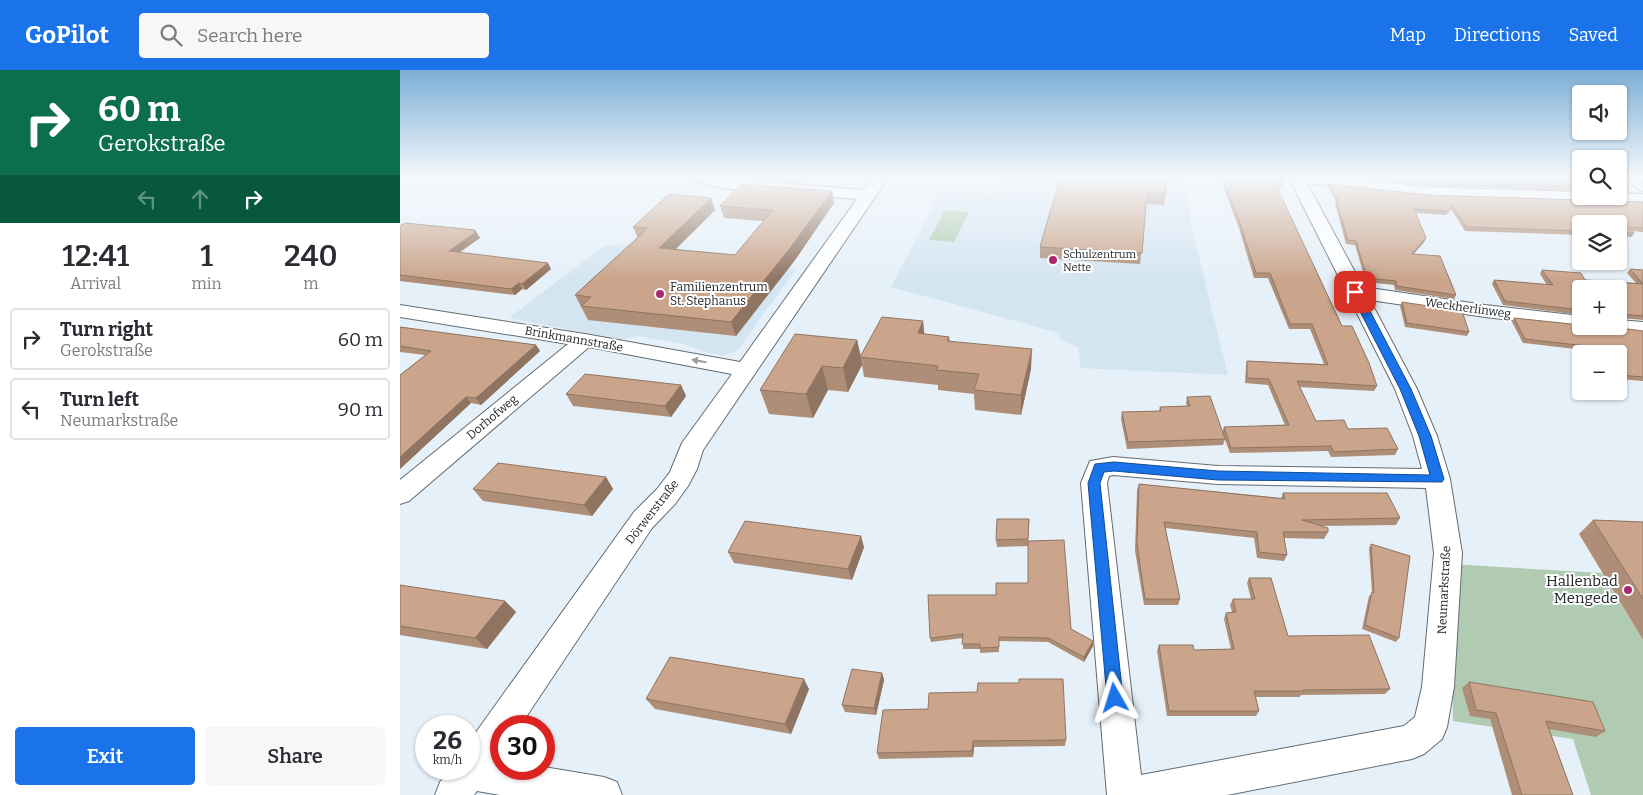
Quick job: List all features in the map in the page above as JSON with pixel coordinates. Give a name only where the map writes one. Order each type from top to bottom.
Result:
[{"type":"street","name":"Dörwerstraße","points":[[461,784],[643,520],[661,503],[677,482],[689,463],[691,449],[856,212]]},
{"type":"street","name":"Neumarkstraße","points":[[1133,795],[1412,742],[1430,727],[1438,687],[1448,553],[1438,479],[1425,436],[1406,389],[1314,212]]},
{"type":"street","name":"Weckherlinweg","points":[[1355,292],[1484,311],[1572,321]]},
{"type":"street","name":"Brinkmannstraße","points":[[400,311],[585,340],[747,370]]},
{"type":"street","points":[[1627,327],[1643,328]]},
{"type":"street","name":"Dorhofweg","points":[[400,494],[585,340]]},
{"type":"street","points":[[1125,795],[1094,483],[1099,468],[1114,466],[1218,475],[1438,479]]},
{"type":"street","points":[[461,784],[604,795]]},
{"type":"shaded area","name":"Schulzentrum Nette","points":[[930,212],[1190,212],[1228,375],[1080,368],[1079,348],[1060,339],[1059,333],[891,287]]},
{"type":"shaded area","name":"Familienzentrum St. Stephanus","points":[[620,244],[733,254],[730,258],[796,269],[738,350],[723,356],[683,344],[638,336],[612,342],[597,337],[597,335],[509,318],[604,246]]},
{"type":"green space","points":[[944,212],[969,212],[954,242],[929,240]]},
{"type":"green space","points":[[1450,564],[1602,573],[1643,640],[1643,795],[1591,795],[1573,739],[1453,721]]},
{"type":"building","points":[[650,212],[697,212],[659,248],[735,255],[771,212],[817,212],[731,322],[581,306],[591,297],[575,295],[648,228],[633,227]]},
{"type":"building","points":[[1050,212],[1145,212],[1142,253],[1040,247]]},
{"type":"building","points":[[1236,212],[1289,212],[1342,326],[1352,326],[1369,363],[1377,386],[1297,381],[1316,421],[1344,420],[1348,429],[1387,428],[1398,449],[1334,452],[1331,446],[1231,448],[1224,427],[1289,425],[1269,379],[1247,378],[1247,361],[1328,365],[1312,324],[1290,324],[1270,273],[1256,273]]},
{"type":"building","points":[[1340,212],[1415,212],[1426,238],[1412,254],[1440,256],[1456,295],[1397,286],[1396,281],[1367,278],[1356,241],[1348,240]]},
{"type":"building","points":[[1456,212],[1643,212],[1643,228],[1628,227],[1634,233],[1627,233],[1627,215],[1572,215],[1572,231],[1467,227]]},
{"type":"building","points":[[405,223],[475,230],[473,232],[476,232],[449,251],[548,263],[522,284],[519,283],[511,289],[400,275],[400,226]]},
{"type":"building","points":[[1630,269],[1643,270],[1643,284]]},
{"type":"building","points":[[1542,270],[1581,273],[1585,280],[1572,280],[1572,309],[1505,301],[1494,280],[1553,285]]},
{"type":"building","points":[[1627,283],[1643,284],[1643,316],[1627,314]]},
{"type":"building","points":[[1402,302],[1462,311],[1469,332],[1407,323]]},
{"type":"building","points":[[882,317],[923,321],[918,333],[949,337],[947,341],[1032,349],[1021,395],[974,390],[979,374],[936,370],[938,366],[860,357]]},
{"type":"building","points":[[1514,318],[1572,324],[1572,335],[1627,335],[1627,329],[1643,331],[1643,377],[1627,376],[1627,345],[1578,345],[1525,339]]},
{"type":"building","points":[[400,327],[536,345],[476,398],[466,397],[400,457],[400,375],[431,351],[400,346]]},
{"type":"building","points":[[795,334],[857,340],[843,368],[822,366],[806,394],[760,390]]},
{"type":"building","points":[[585,374],[681,385],[665,406],[566,394]]},
{"type":"building","points":[[1210,396],[1225,439],[1128,442],[1122,412],[1161,411],[1160,407],[1190,406],[1187,397]]},
{"type":"building","points":[[498,463],[606,477],[584,505],[473,489]]},
{"type":"building","points":[[1139,484],[1285,499],[1283,493],[1387,493],[1400,518],[1302,520],[1328,528],[1328,532],[1283,532],[1287,555],[1259,552],[1257,532],[1164,522],[1180,599],[1145,599],[1137,544]]},
{"type":"building","points":[[997,519],[1029,519],[1028,539],[996,540]]},
{"type":"building","points":[[1593,520],[1643,522],[1643,599]]},
{"type":"building","points":[[745,521],[861,536],[848,569],[728,552]]},
{"type":"building","points":[[1064,540],[1071,629],[1093,641],[1084,657],[1048,638],[999,637],[999,647],[980,648],[980,644],[962,644],[963,634],[930,638],[928,595],[996,595],[996,583],[1028,583],[1028,541]]},
{"type":"building","points":[[1371,544],[1410,556],[1399,638],[1365,625],[1372,592],[1374,593]]},
{"type":"building","points":[[1249,578],[1271,578],[1288,636],[1369,635],[1390,689],[1254,691],[1259,711],[1169,711],[1159,645],[1193,645],[1194,650],[1234,649],[1226,613],[1236,612],[1233,599],[1255,599]]},
{"type":"building","points":[[400,585],[505,601],[475,638],[400,626]]},
{"type":"building","points":[[670,657],[804,679],[785,724],[646,699]]},
{"type":"building","points":[[852,669],[882,673],[874,708],[842,705]]},
{"type":"building","points":[[1019,679],[1063,679],[1066,740],[973,741],[972,751],[877,753],[883,710],[928,709],[929,693],[977,692],[978,683],[1019,683]]},
{"type":"building","points":[[1469,682],[1593,702],[1605,731],[1546,721],[1573,795],[1522,795],[1496,713],[1476,710]]},
{"type":"place","name":"Schulzentrum Nette","points":[[1053,260]]},
{"type":"place","name":"Familienzentrum St. Stephanus","points":[[660,294]]},
{"type":"place","name":"Hallenbad Mengede","points":[[1628,590]]},
{"type":"route","points":[[1115,698],[1094,483],[1099,468],[1114,466],[1218,475],[1438,479],[1425,436],[1406,389],[1355,292]]}]
